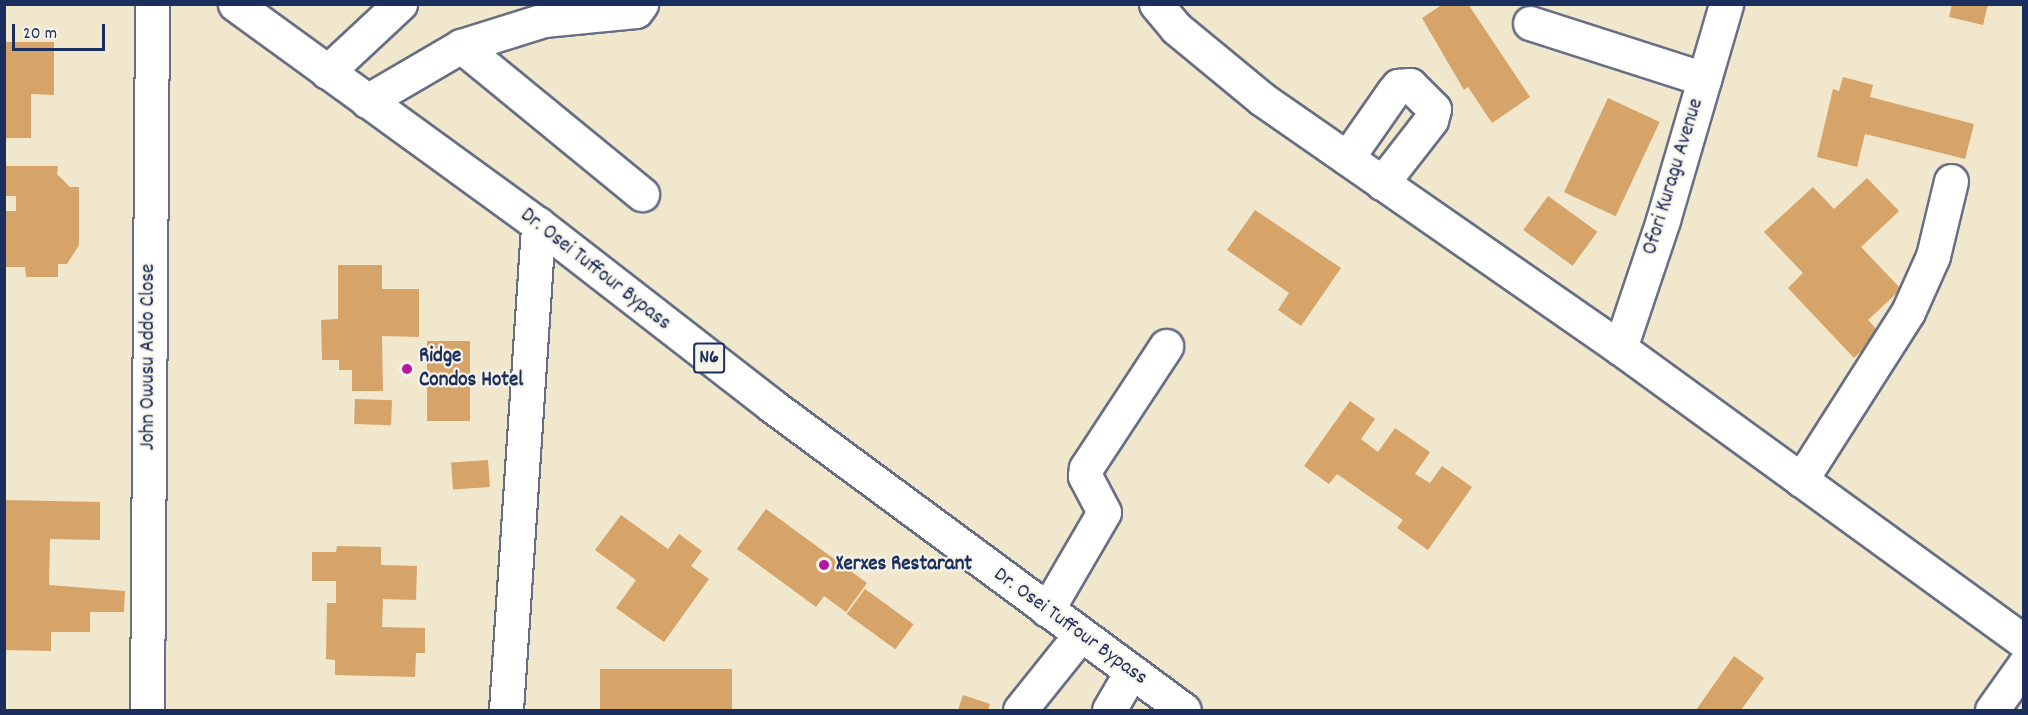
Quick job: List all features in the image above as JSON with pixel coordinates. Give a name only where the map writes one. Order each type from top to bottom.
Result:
[{"type":"main road","name":"John Owusu Addo Close","points":[[147,711],[152,4]]},
{"type":"main road","name":"Dr. Osei Tuffour Bypass","points":[[235,4],[538,224],[771,405],[1184,711]]},
{"type":"main road","points":[[327,72],[400,4]]},
{"type":"main road","points":[[367,101],[461,46],[544,20],[636,11],[641,4]]},
{"type":"main road","points":[[1156,4],[1176,28],[1262,99],[1620,348],[1801,480],[2016,630]]},
{"type":"main road","name":"Ofori Kuragu Avenue","points":[[1620,348],[1704,79],[1725,4]]},
{"type":"main road","points":[[1530,23],[1704,79]]},
{"type":"main road","points":[[461,46],[642,194]]},
{"type":"main road","points":[[1347,158],[1398,86],[1410,86],[1434,109],[1431,120],[1382,183]]},
{"type":"main road","points":[[1801,480],[1908,312],[1933,256],[1951,181]]},
{"type":"main road","points":[[506,711],[538,224]]},
{"type":"main road","points":[[1047,610],[1104,512],[1085,477],[1086,468],[1166,346]]},
{"type":"main road","points":[[1020,711],[1080,635]]},
{"type":"main road","points":[[1992,711],[2024,665]]},
{"type":"main road","points":[[1110,711],[1131,672]]},
{"type":"building","points":[[1443,4],[1468,4],[1530,97],[1492,123],[1468,87],[1464,90],[1422,18]]},
{"type":"building","points":[[1952,4],[1988,4],[1983,25],[1949,17]]},
{"type":"building","points":[[4,42],[54,42],[54,95],[31,94],[31,138],[4,138]]},
{"type":"building","points":[[1843,77],[1873,85],[1870,97],[1974,124],[1965,159],[1865,134],[1857,167],[1817,157],[1833,89],[1839,91]]},
{"type":"building","points":[[1608,98],[1660,122],[1616,216],[1564,192]]},
{"type":"building","points":[[4,166],[58,166],[57,174],[70,187],[79,187],[79,245],[67,264],[58,264],[58,277],[26,277],[25,267],[4,267],[4,211],[16,211],[16,196],[4,196]]},
{"type":"building","points":[[1867,178],[1899,211],[1861,247],[1901,289],[1868,320],[1880,333],[1854,358],[1788,288],[1803,273],[1764,232],[1813,187],[1834,209]]},
{"type":"building","points":[[1548,196],[1597,232],[1573,266],[1523,230]]},
{"type":"building","points":[[1255,210],[1341,268],[1301,326],[1278,310],[1289,293],[1227,250]]},
{"type":"building","points":[[338,265],[382,265],[382,289],[419,289],[419,337],[382,336],[383,391],[352,391],[352,370],[339,370],[339,360],[322,360],[321,320],[338,319]]},
{"type":"building","points":[[427,341],[470,341],[470,421],[427,421]]},
{"type":"building","points":[[355,399],[392,400],[391,425],[354,424]]},
{"type":"building","points":[[1350,401],[1375,419],[1361,439],[1378,452],[1395,428],[1430,452],[1415,474],[1430,483],[1442,466],[1472,487],[1428,550],[1397,528],[1403,520],[1337,474],[1329,484],[1304,466]]},
{"type":"building","points":[[488,460],[490,487],[453,490],[451,463]]},
{"type":"building","points":[[4,500],[100,502],[100,540],[50,539],[49,585],[125,591],[124,612],[90,612],[90,632],[51,632],[51,651],[4,650]]},
{"type":"building","points":[[766,509],[867,583],[846,612],[824,596],[816,607],[737,549]]},
{"type":"building","points":[[621,515],[668,549],[679,534],[702,551],[691,566],[709,579],[664,642],[616,608],[636,580],[595,550]]},
{"type":"building","points":[[337,546],[381,547],[381,565],[417,566],[416,600],[383,599],[382,627],[425,628],[425,653],[416,653],[415,677],[335,675],[335,660],[326,659],[327,603],[336,603],[336,581],[312,581],[312,552],[336,552]]},
{"type":"building","points":[[865,589],[914,624],[895,649],[847,614]]},
{"type":"building","points":[[1734,656],[1764,678],[1741,710],[1696,710]]},
{"type":"building","points":[[600,669],[732,669],[732,710],[600,710]]},
{"type":"building","points":[[963,695],[990,704],[988,710],[958,710]]},
{"type":"place","name":"Ridge Condos Hotel","points":[[407,369]]},
{"type":"place","name":"Xerxes Restarant","points":[[824,565]]}]
